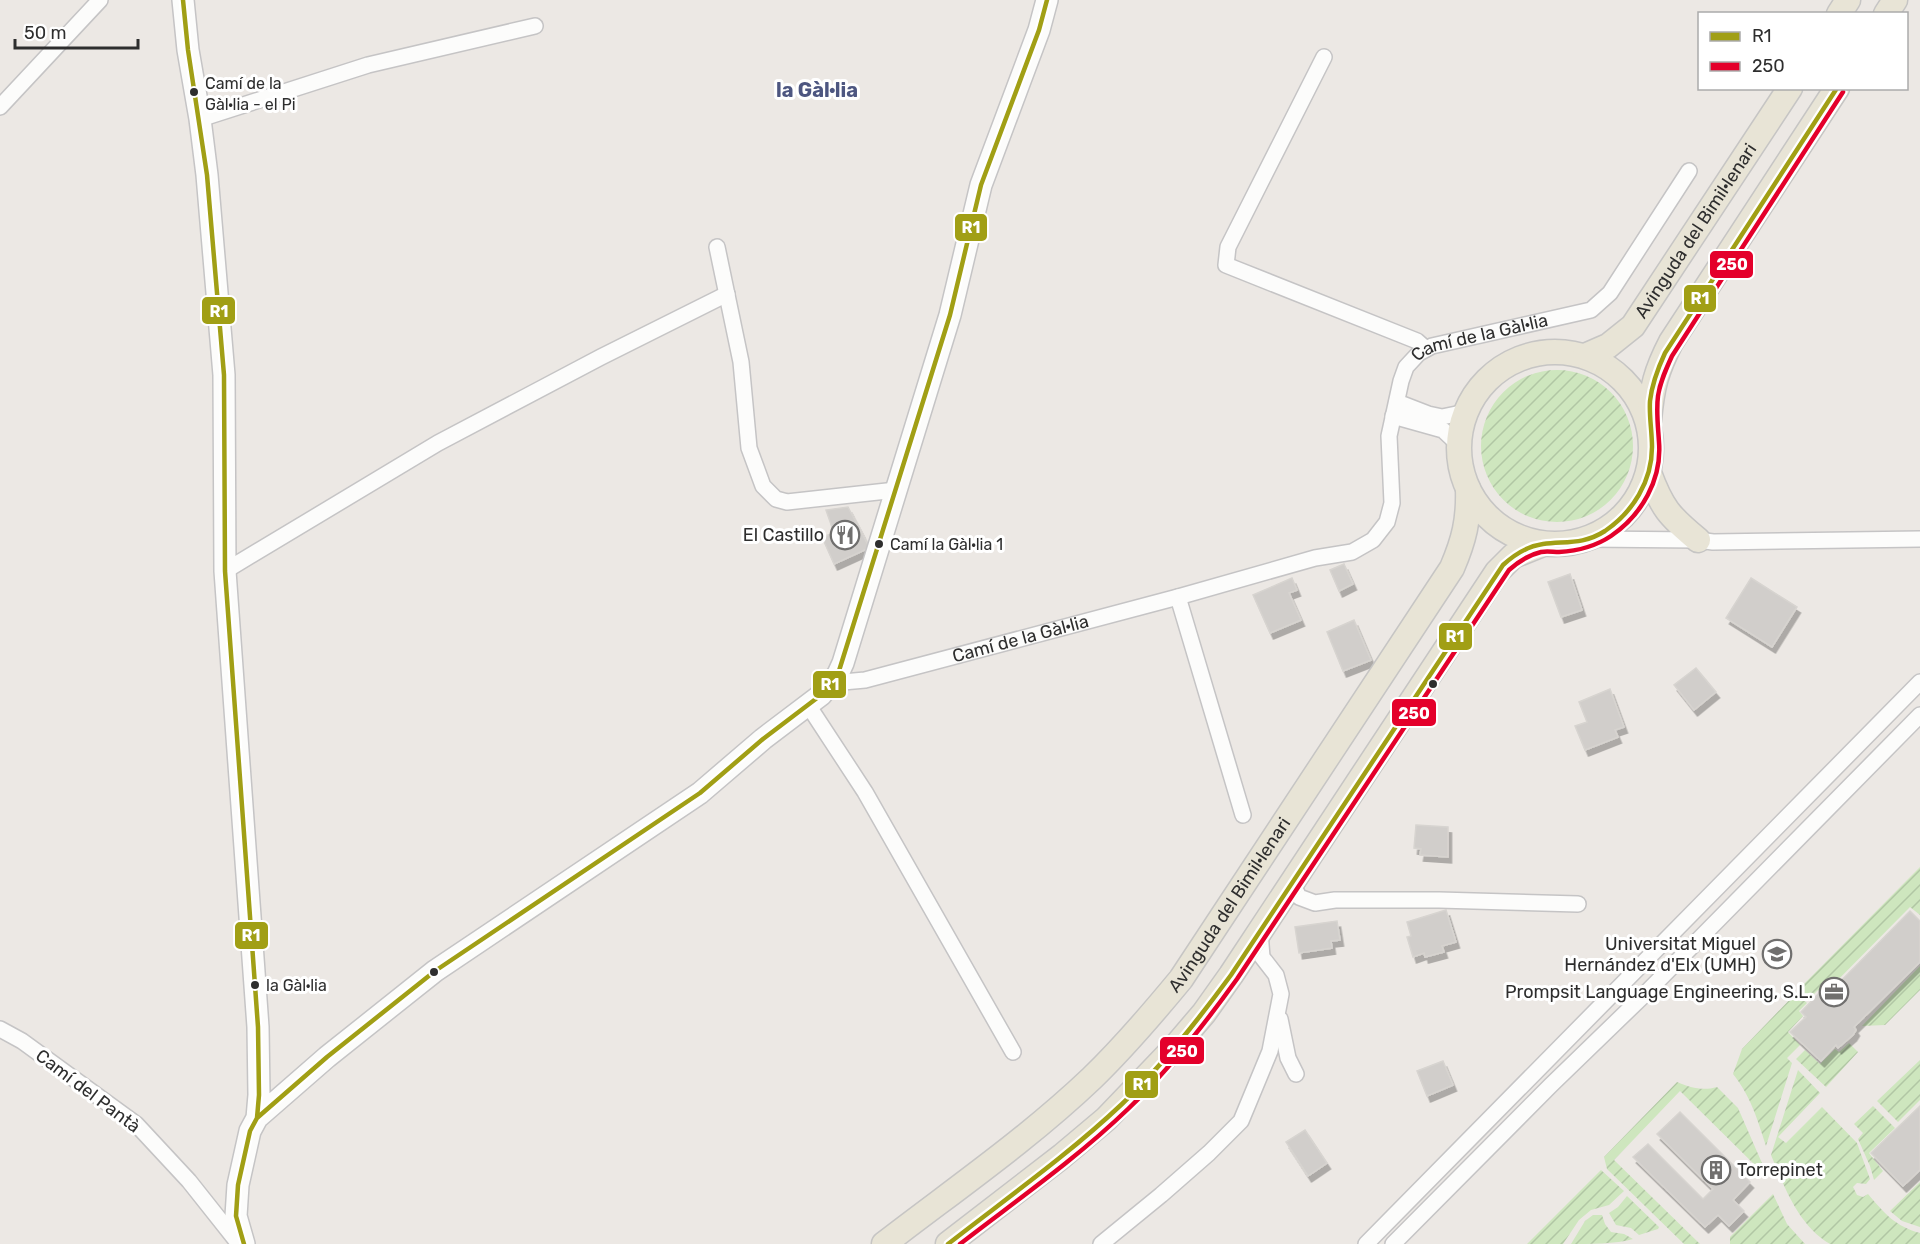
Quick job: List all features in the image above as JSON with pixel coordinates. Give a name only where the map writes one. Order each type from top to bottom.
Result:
[{"type":"main road","name":"Avinguda del Bimil·lenari","points":[[1585,356],[1608,346],[1633,326],[1789,90]]},
{"type":"main road","points":[[1649,423],[1628,384],[1609,368],[1585,356],[1549,352],[1528,356],[1511,363],[1494,374],[1482,386],[1466,412],[1458,444],[1459,459],[1468,489],[1487,517],[1505,531],[1521,539],[1543,544],[1564,544],[1587,539],[1604,531],[1624,516],[1638,499],[1649,473],[1652,443],[1649,423],[1657,369],[1671,342],[1836,90]]},
{"type":"main road","points":[[1649,473],[1662,504],[1675,522],[1698,540]]},
{"type":"main road","name":"Avinguda del Bimil·lenari","points":[[884,1244],[1046,1119],[1092,1078],[1181,979],[1452,568],[1465,535],[1468,489]]},
{"type":"main road","points":[[948,1244],[1106,1119],[1138,1088],[1204,1013],[1260,932],[1497,572],[1513,556],[1543,544]]},
{"type":"street","points":[[0,107],[100,0]]},
{"type":"street","points":[[183,0],[188,50],[207,175],[224,375],[225,571],[258,1027],[257,1118]]},
{"type":"street","points":[[244,1244],[236,1216],[238,1185],[250,1131],[257,1118],[435,971],[700,794],[764,739],[821,695],[832,683],[843,663],[950,315],[981,185],[1039,30],[1047,0]]},
{"type":"street","points":[[200,120],[368,65],[535,26]]},
{"type":"street","points":[[1324,57],[1228,247],[1226,265],[1417,341],[1426,349]]},
{"type":"street","name":"Camí de la Gàl·lia","points":[[832,683],[865,680],[1315,558],[1352,552],[1372,540],[1387,522],[1392,503],[1389,436],[1406,367],[1419,352],[1432,346],[1591,310],[1610,293],[1689,171]]},
{"type":"street","points":[[717,246],[741,362],[749,448],[763,486],[776,499],[787,502],[896,490]]},
{"type":"street","points":[[225,571],[438,443],[600,357],[727,294]]},
{"type":"street","points":[[1395,409],[1442,417],[1466,412]]},
{"type":"street","points":[[1395,409],[1443,430],[1458,444]]},
{"type":"street","points":[[1587,539],[1713,542],[1920,539]]},
{"type":"street","points":[[1178,597],[1243,815]]},
{"type":"street","points":[[1366,1244],[1920,682]]},
{"type":"street","points":[[808,705],[865,792],[1012,1052]]},
{"type":"street","points":[[1394,1244],[1920,715]]},
{"type":"street","points":[[1292,883],[1299,897],[1315,903],[1335,900],[1381,900],[1578,904]]},
{"type":"street","points":[[1101,1244],[1161,1196],[1241,1121],[1270,1051],[1281,994],[1276,975],[1262,957],[1260,932]]},
{"type":"street","points":[[1279,1010],[1288,1058],[1296,1074]]},
{"type":"street","name":"Camí del Pantà","points":[[0,1022],[6,1032],[136,1124],[189,1181],[239,1244]]},
{"type":"green space","points":[[1557,370],[1586,375],[1611,392],[1628,417],[1633,446],[1628,475],[1611,500],[1586,517],[1557,522],[1528,517],[1503,500],[1486,475],[1481,446],[1486,417],[1503,392],[1528,375]]},
{"type":"green space","points":[[1920,867],[1920,915],[1910,907],[1823,995],[1818,990],[1809,999],[1799,989]]},
{"type":"green space","points":[[1920,966],[1920,990],[1885,1025],[1862,1026]]},
{"type":"green space","points":[[1796,993],[1807,1003],[1799,1011],[1803,1016],[1788,1032],[1800,1045],[1787,1058],[1792,1063],[1766,1146],[1749,1100],[1733,1074],[1742,1049]]},
{"type":"green space","points":[[1849,1043],[1858,1052],[1826,1087],[1796,1059],[1805,1050],[1820,1064],[1835,1049],[1839,1052]]},
{"type":"green space","points":[[1920,1060],[1920,1100],[1898,1122],[1877,1101]]},
{"type":"green space","points":[[1798,1070],[1820,1093],[1778,1137],[1786,1143],[1822,1107],[1857,1143],[1870,1179],[1866,1184],[1857,1183],[1853,1187],[1857,1195],[1863,1197],[1868,1194],[1891,1218],[1904,1227],[1920,1233],[1920,1244],[1830,1244],[1809,1227],[1801,1216],[1787,1193],[1771,1155]]},
{"type":"green space","points":[[1677,1082],[1697,1088],[1717,1087],[1738,1108],[1765,1170],[1762,1172],[1680,1091],[1614,1160],[1700,1244],[1684,1244],[1607,1169],[1604,1157]]},
{"type":"green space","points":[[1873,1106],[1895,1128],[1869,1153],[1883,1171],[1874,1180],[1858,1139],[1863,1133],[1854,1124]]},
{"type":"green space","points":[[1601,1170],[1624,1191],[1609,1205],[1591,1210],[1579,1220],[1563,1244],[1527,1244]]},
{"type":"green space","points":[[1920,1182],[1920,1227],[1902,1221],[1890,1211]]},
{"type":"green space","points":[[1773,1194],[1787,1224],[1805,1244],[1730,1244],[1730,1237]]},
{"type":"green space","points":[[1627,1196],[1659,1227],[1658,1229],[1639,1235],[1631,1228],[1616,1225],[1609,1213],[1618,1207]]},
{"type":"green space","points":[[1593,1215],[1602,1215],[1611,1232],[1624,1234],[1633,1239],[1611,1243],[1571,1244],[1585,1221]]},
{"type":"building","name":"El Castillo","points":[[848,507],[868,545],[867,549],[834,564],[822,537],[834,533],[826,510]]},
{"type":"building","points":[[1344,564],[1353,584],[1339,591],[1330,570]]},
{"type":"building","points":[[1570,574],[1582,610],[1561,617],[1548,582]]},
{"type":"building","points":[[1292,578],[1297,590],[1289,593],[1301,620],[1270,633],[1253,595]]},
{"type":"building","points":[[1751,578],[1797,607],[1772,647],[1726,618]]},
{"type":"building","points":[[1354,620],[1371,660],[1343,671],[1327,632]]},
{"type":"building","points":[[1696,668],[1716,692],[1694,710],[1674,685]]},
{"type":"building","points":[[1610,689],[1624,727],[1615,730],[1618,737],[1585,750],[1575,726],[1587,722],[1579,702]]},
{"type":"building","points":[[1416,825],[1448,827],[1448,857],[1420,855],[1421,849],[1414,848]]},
{"type":"building","points":[[1446,910],[1456,942],[1442,946],[1444,952],[1425,957],[1424,953],[1413,957],[1407,937],[1411,936],[1407,922]]},
{"type":"building","points":[[1910,911],[1920,921],[1920,962],[1854,1027],[1856,1030],[1853,1035],[1838,1048],[1836,1045],[1821,1061],[1790,1032],[1806,1017],[1801,1012],[1819,993],[1824,998]]},
{"type":"building","points":[[1337,921],[1340,940],[1331,941],[1332,948],[1299,953],[1295,927]]},
{"type":"building","points":[[1443,1061],[1453,1085],[1427,1096],[1417,1071]]},
{"type":"building","points":[[1920,1106],[1920,1170],[1903,1186],[1871,1153]]},
{"type":"building","name":"Torrepinet","points":[[1680,1112],[1750,1182],[1733,1200],[1744,1211],[1729,1226],[1718,1215],[1705,1227],[1633,1157],[1648,1144],[1703,1199],[1713,1189],[1657,1134]]},
{"type":"building","points":[[1305,1130],[1327,1163],[1308,1176],[1286,1142]]},
{"type":"transit line","name":"R1","points":[[183,0],[188,50],[207,175],[224,375],[225,571],[258,1027],[257,1118],[250,1131],[238,1185],[236,1216],[244,1244]]},
{"type":"transit line","name":"R1","points":[[257,1118],[327,1057],[435,971],[700,793],[763,739],[821,695],[838,674],[950,315],[981,185],[1039,30],[1047,0]]},
{"type":"transit line","name":"R1","points":[[948,1244],[1059,1159],[1101,1123],[1152,1074],[1180,1042],[1231,975],[1503,565],[1517,554],[1532,547],[1589,539],[1605,531],[1632,505],[1645,484],[1649,472],[1652,447],[1650,401],[1652,388],[1665,353],[1836,90]]},
{"type":"transit line","name":"250","points":[[960,1244],[1088,1145],[1143,1094],[1186,1047],[1237,979],[1509,570],[1536,553],[1573,550],[1599,543],[1622,527],[1641,507],[1657,469],[1659,456],[1658,396],[1672,356],[1843,92]]},
{"type":"place","name":"Camí de la Gàl·lia - el Pi","points":[[194,92]]},
{"type":"place","name":"El Castillo","points":[[845,535]]},
{"type":"place","name":"Camí la Gàl·lia 1","points":[[879,544]]},
{"type":"place","name":"Universitat Miguel Hernández d'Elx (UMH)","points":[[1777,954]]},
{"type":"place","name":"la Gàl·lia","points":[[255,985]]},
{"type":"place","name":"Prompsit Language Engineering, S.L.","points":[[1834,992]]},
{"type":"place","name":"Torrepinet","points":[[1716,1170]]},
{"type":"district","name":"la Gàl·lia","points":[[817,90]]}]
